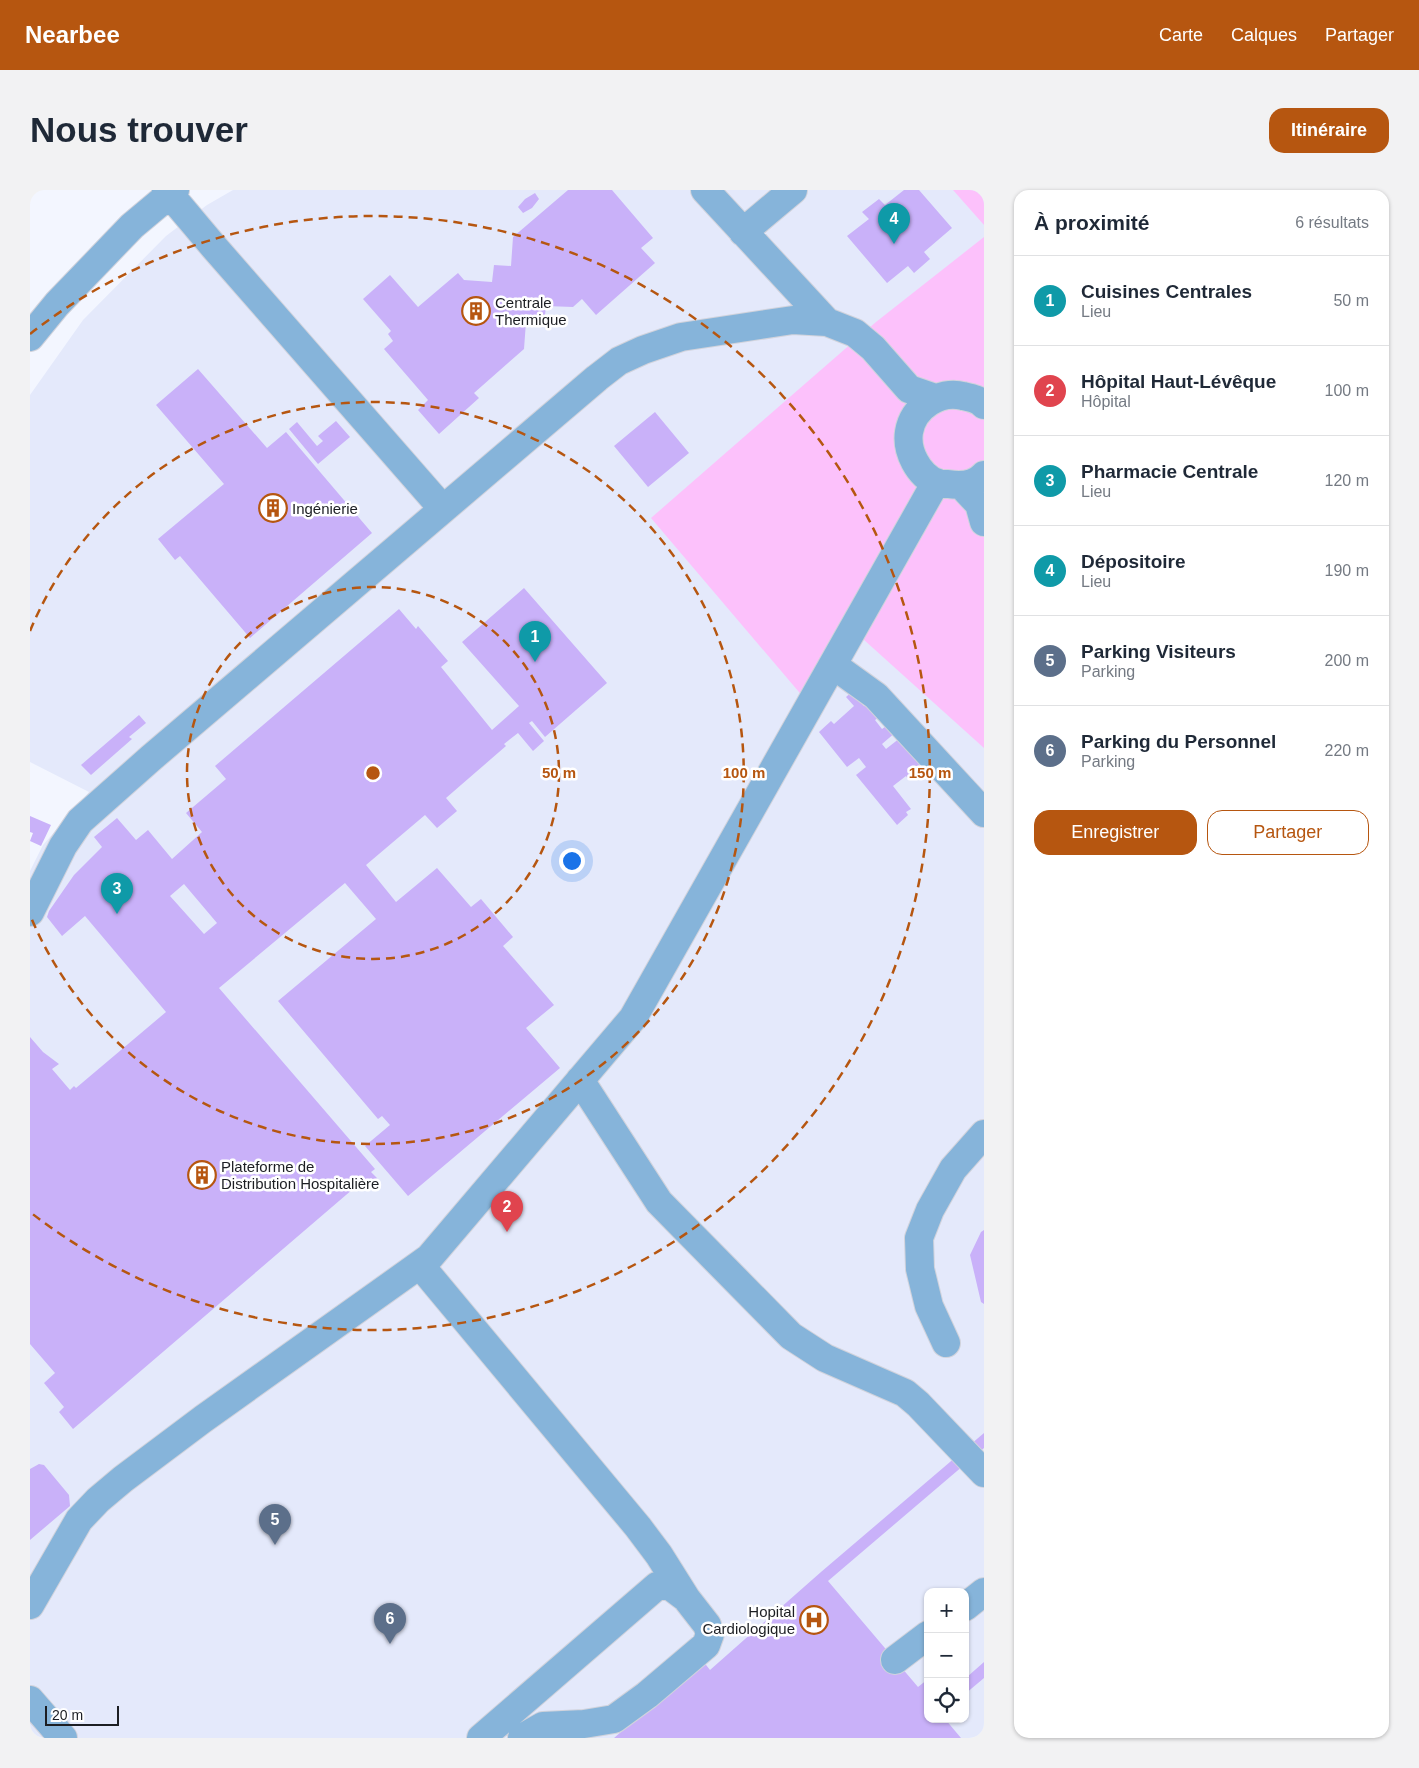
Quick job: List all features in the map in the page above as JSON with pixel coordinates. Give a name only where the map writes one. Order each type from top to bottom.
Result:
[{"type":"street","points":[[704,190],[826,322]]},
{"type":"street","points":[[743,232],[793,190]]},
{"type":"street","points":[[30,337],[56,304],[132,226],[170,191],[214,248],[443,509]]},
{"type":"street","points":[[30,912],[63,846],[80,821],[137,770],[443,509],[597,378],[620,361],[643,350],[682,337],[793,320],[826,322],[855,333],[873,348],[909,389],[935,398]]},
{"type":"street","points":[[982,397],[953,393],[935,398],[918,412],[909,431],[910,450],[918,468],[961,481],[979,504],[984,522]]},
{"type":"street","points":[[30,1605],[79,1520],[98,1500],[196,1425],[429,1258],[633,1018],[833,665],[961,481]]},
{"type":"street","points":[[833,665],[876,696],[984,813]]},
{"type":"street","points":[[580,1080],[658,1202],[791,1336],[825,1358],[905,1394],[918,1404],[984,1473]]},
{"type":"street","points":[[946,1343],[929,1306],[920,1268],[919,1238],[930,1210],[953,1169],[984,1134]]},
{"type":"street","points":[[420,1265],[638,1527],[659,1555],[686,1598],[707,1625],[710,1634],[706,1645],[614,1719],[584,1724],[542,1726],[481,1738]]},
{"type":"street","points":[[515,1732],[657,1586],[670,1586],[686,1598]]},
{"type":"street","points":[[969,1604],[984,1592]]},
{"type":"street","points":[[895,1660],[924,1638]]},
{"type":"street","points":[[30,1700],[63,1738]]},
{"type":"shaded area","points":[[233,190],[984,190],[984,1738],[30,1738],[30,871],[43,845],[89,792],[30,762],[30,395],[83,320],[166,236],[207,205]]},
{"type":"shaded area","points":[[953,190],[984,190],[984,225]]},
{"type":"shaded area","points":[[984,237],[984,748],[853,630],[810,705],[651,518],[876,322]]},
{"type":"building","name":"Centrale Thermique","points":[[568,190],[612,190],[653,238],[641,248],[655,263],[596,315],[582,299],[573,307],[546,306],[544,324],[526,322],[524,349],[474,393],[479,398],[439,434],[418,410],[428,400],[384,349],[393,341],[388,334],[391,331],[363,299],[390,275],[418,307],[458,273],[464,280],[492,282],[494,265],[511,266],[513,237]]},
{"type":"building","points":[[904,190],[919,190],[952,228],[924,252],[930,259],[914,273],[908,266],[887,283],[847,236],[869,219],[862,212],[879,199],[885,205]]},
{"type":"building","points":[[535,193],[539,199],[532,208],[523,213],[518,207],[525,199]]},
{"type":"building","name":"Ingénierie","points":[[198,369],[267,448],[286,432],[372,533],[250,638],[180,556],[175,560],[158,539],[224,484],[156,405]]},
{"type":"building","points":[[655,412],[689,453],[648,487],[614,446]]},
{"type":"building","points":[[336,421],[350,437],[318,464],[289,429],[297,422],[317,446],[323,441],[318,436]]},
{"type":"building","points":[[524,588],[607,683],[545,737],[532,721],[529,723],[544,741],[533,751],[518,733],[504,744],[506,746],[446,798],[457,811],[437,828],[425,815],[366,865],[396,902],[437,868],[471,907],[481,899],[513,937],[503,946],[554,1005],[526,1028],[560,1068],[408,1196],[365,1146],[390,1125],[382,1116],[378,1119],[278,1001],[376,919],[345,883],[219,988],[375,1169],[371,1172],[377,1178],[364,1189],[360,1183],[73,1429],[59,1412],[64,1407],[44,1383],[55,1373],[30,1344],[30,1037],[43,1052],[59,1064],[52,1069],[70,1090],[74,1086],[76,1088],[166,1012],[85,916],[62,936],[47,917],[49,911],[74,875],[102,847],[94,837],[117,818],[136,840],[148,830],[172,859],[202,832],[186,813],[226,779],[215,766],[399,609],[416,629],[418,626],[448,661],[441,667],[492,730],[519,706],[462,642]],"holes":[[[184,884],[217,923],[204,934],[170,896]]]},
{"type":"building","points":[[854,690],[862,699],[859,701],[864,706],[870,701],[882,715],[875,720],[882,729],[889,724],[896,732],[882,744],[886,749],[900,738],[925,767],[909,780],[906,776],[893,786],[911,809],[906,812],[908,815],[897,825],[856,775],[866,767],[859,758],[847,767],[819,732],[831,721],[834,724],[854,706],[846,697]]},
{"type":"building","points":[[139,715],[146,723],[129,737],[132,739],[91,775],[81,765]]},
{"type":"building","points":[[30,816],[51,825],[41,846],[30,841],[33,833],[30,832]]},
{"type":"building","points":[[984,1230],[984,1304],[981,1302],[970,1255],[981,1232]]},
{"type":"building","name":"Hopital Cardiologique","points":[[984,1433],[984,1448],[828,1581],[918,1687],[924,1682],[924,1723],[948,1723],[961,1738],[614,1738],[703,1661],[710,1670],[821,1572]]},
{"type":"building","points":[[39,1464],[44,1465],[69,1495],[70,1506],[30,1540],[30,1469]]},
{"type":"building","points":[[984,1662],[984,1678],[969,1691],[969,1675]]},
{"type":"place","name":"Dépositoire","points":[[894,244]]},
{"type":"place","name":"Centrale Thermique","points":[[476,311]]},
{"type":"place","name":"Ingénierie","points":[[273,508]]},
{"type":"place","name":"Cuisines Centrales","points":[[535,662]]},
{"type":"place","name":"Pharmacie Centrale","points":[[117,914]]},
{"type":"place","name":"Plateforme de Distribution Hospitalière","points":[[202,1175]]},
{"type":"place","name":"Hôpital Haut-Lévêque","points":[[507,1232]]},
{"type":"place","name":"Parking Visiteurs","points":[[275,1545]]},
{"type":"place","name":"Hopital Cardiologique","points":[[814,1620]]},
{"type":"place","name":"Parking du Personnel","points":[[390,1644]]}]
